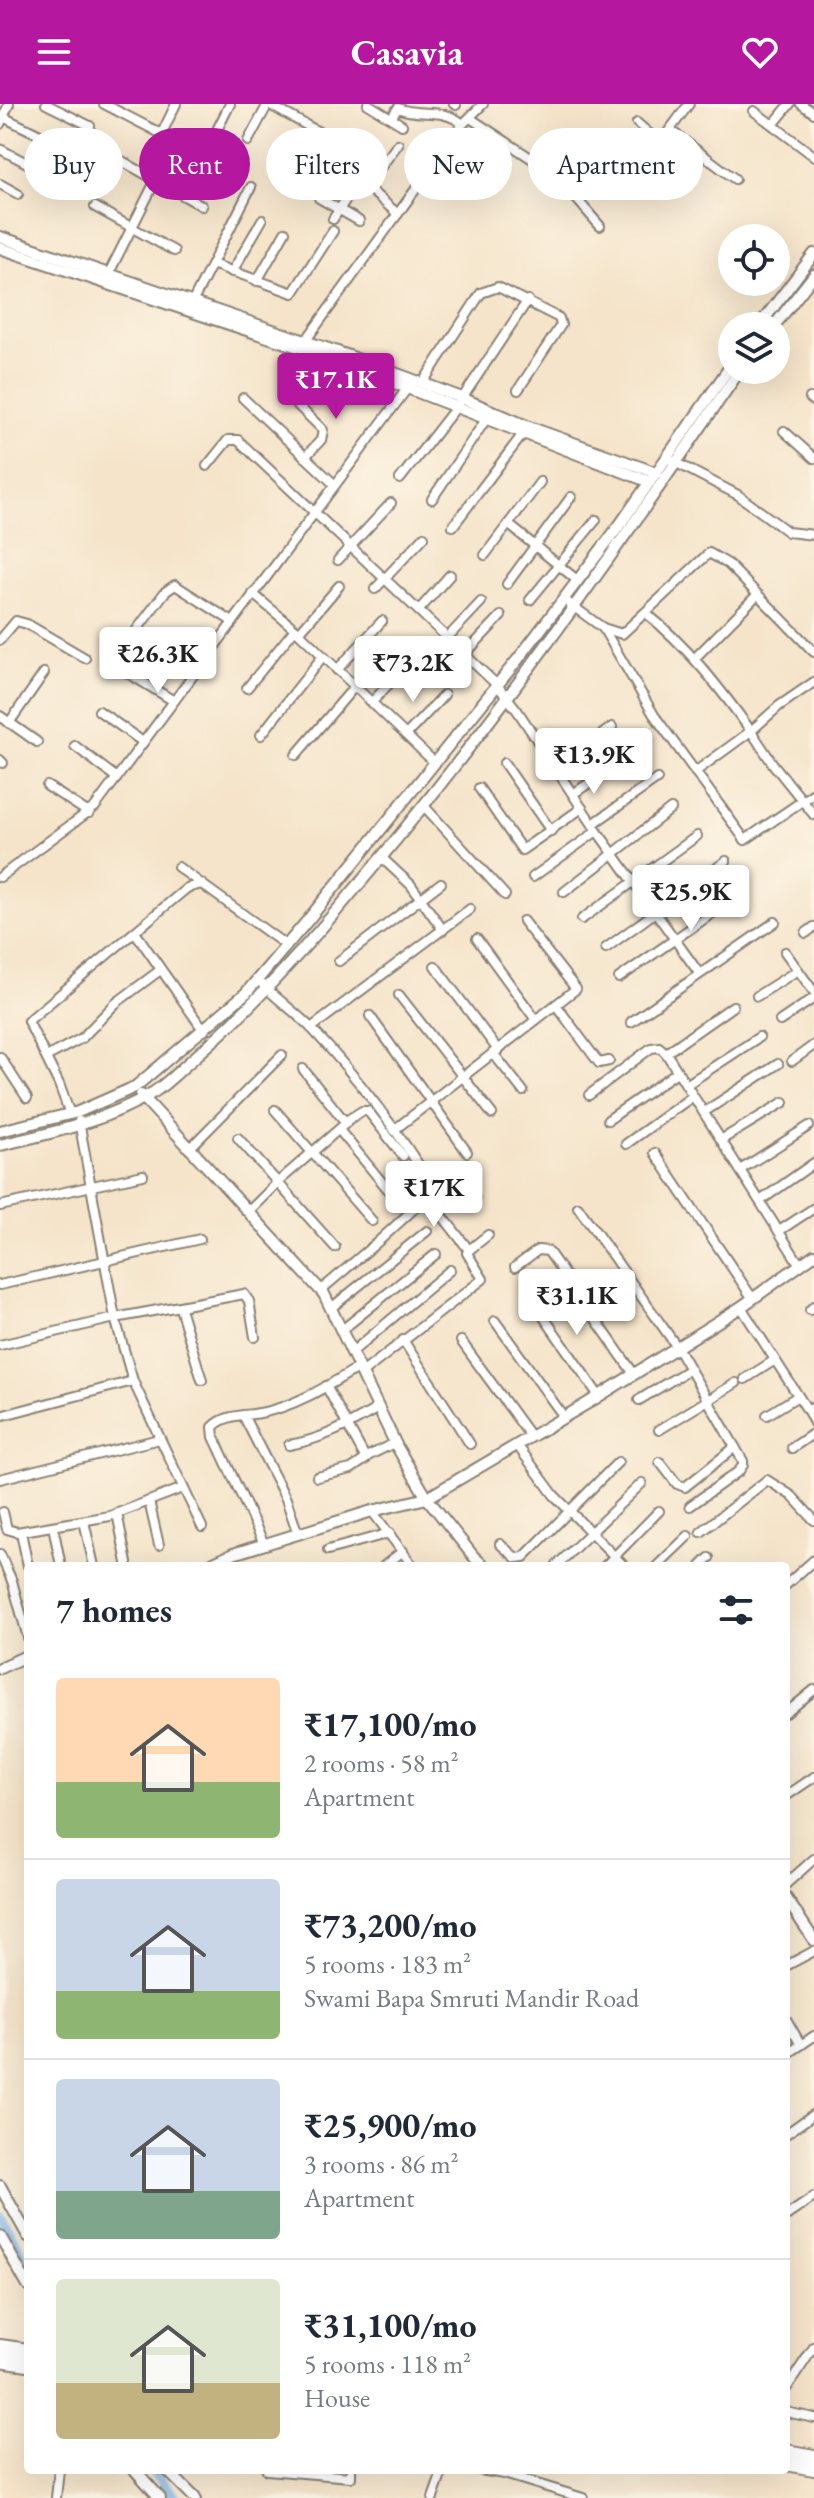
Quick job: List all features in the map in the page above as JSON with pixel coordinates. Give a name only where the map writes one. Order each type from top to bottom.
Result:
[{"type":"main road","points":[[0,2347],[24,2350]]},
{"type":"main road","points":[[0,2359],[24,2362]]},
{"type":"main road","points":[[790,2453],[814,2457]]},
{"type":"main road","points":[[790,2464],[814,2468]]},
{"type":"street","points":[[9,104],[2,121],[24,130]]},
{"type":"street","points":[[46,104],[90,126]]},
{"type":"street","points":[[164,128],[176,104]]},
{"type":"street","points":[[218,128],[230,104]]},
{"type":"street","points":[[250,137],[268,104],[312,128]]},
{"type":"street","points":[[368,104],[402,125]]},
{"type":"street","points":[[304,344],[466,121],[483,104]]},
{"type":"street","points":[[773,125],[790,104]]},
{"type":"street","points":[[801,104],[814,113]]},
{"type":"street","points":[[111,106],[149,128]]},
{"type":"street","points":[[671,128],[683,106]]},
{"type":"street","points":[[391,118],[398,108],[408,112],[450,107],[466,121],[555,174],[600,226]]},
{"type":"street","points":[[754,111],[814,156]]},
{"type":"street","points":[[637,123],[643,128]]},
{"type":"street","points":[[388,157],[398,144]]},
{"type":"street","points":[[0,149],[24,162]]},
{"type":"street","points":[[703,155],[735,179]]},
{"type":"street","points":[[0,184],[18,194]]},
{"type":"street","points":[[193,301],[251,187]]},
{"type":"street","points":[[109,273],[146,200]]},
{"type":"street","points":[[191,200],[202,206]]},
{"type":"street","points":[[321,200],[336,215],[359,221]]},
{"type":"street","points":[[336,215],[346,200]]},
{"type":"street","points":[[381,200],[398,214]]},
{"type":"street","points":[[95,207],[174,251]]},
{"type":"street","points":[[232,272],[262,220]]},
{"type":"street","points":[[212,264],[293,293],[333,231]]},
{"type":"street","points":[[257,281],[285,232]]},
{"type":"street","points":[[0,237],[193,301],[654,477]]},
{"type":"street","points":[[0,248],[304,344]]},
{"type":"street","points":[[770,312],[814,254]]},
{"type":"street","points":[[785,312],[814,275]]},
{"type":"street","points":[[1,875],[89,813],[314,510],[414,384],[481,293],[498,287],[559,318],[561,325],[518,390]]},
{"type":"street","points":[[400,479],[460,402],[528,300]]},
{"type":"street","points":[[0,1145],[79,1125],[144,1097],[216,1039],[267,990],[382,858],[508,697],[574,606],[720,384]]},
{"type":"street","points":[[0,1131],[74,1113],[135,1087],[204,1031],[258,980],[497,685],[654,477],[672,460],[729,384]]},
{"type":"street","points":[[285,393],[323,430],[321,440],[305,457]]},
{"type":"street","points":[[243,398],[334,484]]},
{"type":"street","points":[[460,402],[523,434],[654,477]]},
{"type":"street","points":[[432,499],[487,418]]},
{"type":"street","points":[[784,431],[814,458]]},
{"type":"street","points":[[453,526],[523,434]]},
{"type":"street","points":[[207,466],[233,438],[314,510],[497,685],[699,973]]},
{"type":"street","points":[[672,460],[738,495],[788,532],[814,535]]},
{"type":"street","points":[[485,555],[540,482]]},
{"type":"street","points":[[507,584],[571,497]]},
{"type":"street","points":[[338,560],[391,503]]},
{"type":"street","points":[[530,600],[596,520]]},
{"type":"street","points":[[508,524],[577,580]]},
{"type":"street","points":[[375,589],[424,537]]},
{"type":"street","points":[[563,599],[603,628],[622,634],[709,553],[728,564],[814,652]]},
{"type":"street","points":[[419,610],[450,575]]},
{"type":"street","points":[[136,631],[165,592],[175,585],[233,622]]},
{"type":"street","points":[[247,688],[339,586]]},
{"type":"street","points":[[253,594],[297,631],[435,763]]},
{"type":"street","points":[[695,658],[757,595]]},
{"type":"street","points":[[448,637],[481,602]]},
{"type":"street","points":[[646,613],[676,637],[695,658],[814,815]]},
{"type":"street","points":[[465,654],[501,616]]},
{"type":"street","points":[[0,640],[16,621],[27,624],[85,658]]},
{"type":"street","points":[[337,670],[382,621]]},
{"type":"street","points":[[603,628],[639,692],[745,840],[814,793]]},
{"type":"street","points":[[372,702],[417,654]]},
{"type":"street","points":[[261,735],[323,656]]},
{"type":"street","points":[[118,667],[174,701]]},
{"type":"street","points":[[9,723],[44,673]]},
{"type":"street","points":[[695,772],[814,682]]},
{"type":"street","points":[[296,755],[355,686]]},
{"type":"street","points":[[406,735],[444,695]]},
{"type":"street","points":[[99,711],[143,742]]},
{"type":"street","points":[[0,716],[37,742]]},
{"type":"street","points":[[556,768],[612,727]]},
{"type":"street","points":[[75,746],[117,778]]},
{"type":"street","points":[[573,794],[635,752]]},
{"type":"street","points":[[504,763],[551,831]]},
{"type":"street","points":[[533,877],[657,779]]},
{"type":"street","points":[[47,786],[89,813]]},
{"type":"street","points":[[479,788],[522,850],[582,808]]},
{"type":"street","points":[[424,806],[505,895]]},
{"type":"street","points":[[564,892],[671,809]]},
{"type":"street","points":[[582,919],[697,836]]},
{"type":"street","points":[[382,858],[411,885],[443,930]]},
{"type":"street","points":[[606,948],[726,861]]},
{"type":"street","points":[[178,867],[287,946]]},
{"type":"street","points":[[339,961],[441,883]]},
{"type":"street","points":[[202,884],[187,888],[28,1021],[79,1125],[115,1318],[133,1381],[202,1527]]},
{"type":"street","points":[[619,978],[740,894]]},
{"type":"street","points":[[311,1028],[470,909]]},
{"type":"street","points":[[394,1130],[576,989],[523,921]]},
{"type":"street","points":[[631,1022],[775,922]]},
{"type":"street","points":[[135,932],[159,971],[204,1031]]},
{"type":"street","points":[[477,939],[536,1020]]},
{"type":"street","points":[[780,1021],[814,995],[785,952]]},
{"type":"street","points":[[435,966],[523,1091]]},
{"type":"street","points":[[757,996],[798,970]]},
{"type":"street","points":[[46,1057],[82,1038],[116,1003],[159,971]]},
{"type":"street","points":[[258,980],[311,1028],[394,1130],[434,1189]]},
{"type":"street","points":[[399,995],[492,1114]]},
{"type":"street","points":[[556,1005],[599,1063],[609,1061]]},
{"type":"street","points":[[666,1053],[733,1006]]},
{"type":"street","points":[[370,1016],[467,1152]]},
{"type":"street","points":[[686,1085],[759,1037]]},
{"type":"street","points":[[792,1061],[814,1045]]},
{"type":"street","points":[[589,1095],[651,1048],[659,1047],[666,1053],[800,1265]]},
{"type":"street","points":[[189,1149],[282,1055]]},
{"type":"street","points":[[0,1057],[27,1098]]},
{"type":"street","points":[[704,1112],[778,1064]]},
{"type":"street","points":[[303,1069],[346,1121]]},
{"type":"street","points":[[608,1120],[677,1072]]},
{"type":"street","points":[[135,1087],[321,1290],[394,1443],[427,1498],[480,1562]]},
{"type":"street","points":[[626,1144],[693,1096]]},
{"type":"street","points":[[721,1140],[784,1102]]},
{"type":"street","points":[[275,1110],[372,1221]]},
{"type":"street","points":[[248,1212],[278,1182],[340,1131],[346,1121],[366,1110],[403,1156]]},
{"type":"street","points":[[740,1170],[809,1126]]},
{"type":"street","points":[[340,1131],[395,1198]]},
{"type":"street","points":[[238,1138],[335,1247]]},
{"type":"street","points":[[655,1153],[753,1299]]},
{"type":"street","points":[[760,1201],[814,1163]]},
{"type":"street","points":[[321,1290],[455,1171],[475,1198]]},
{"type":"street","points":[[0,1206],[143,1175]]},
{"type":"street","points":[[264,1544],[212,1430],[223,1419],[263,1413],[293,1403],[360,1370],[482,1281],[484,1276],[467,1253],[469,1250],[427,1196]]},
{"type":"street","points":[[578,1207],[677,1347],[743,1465],[690,1506]]},
{"type":"street","points":[[779,1231],[814,1208]]},
{"type":"street","points":[[331,1308],[427,1231]]},
{"type":"street","points":[[469,1250],[488,1235]]},
{"type":"street","points":[[0,1285],[200,1239]]},
{"type":"street","points":[[515,1267],[541,1249],[548,1251],[634,1374]]},
{"type":"street","points":[[342,1330],[436,1254]]},
{"type":"street","points":[[225,1562],[264,1544],[372,1511],[427,1498],[741,1307],[814,1255]]},
{"type":"street","points":[[352,1352],[450,1270]]},
{"type":"street","points":[[0,1345],[115,1318],[246,1295],[255,1337]]},
{"type":"street","points":[[529,1296],[599,1396]]},
{"type":"street","points":[[741,1307],[798,1396],[811,1409],[814,1423]]},
{"type":"street","points":[[180,1308],[202,1380]]},
{"type":"street","points":[[495,1321],[564,1417]]},
{"type":"street","points":[[403,1340],[470,1444]]},
{"type":"street","points":[[461,1341],[531,1437]]},
{"type":"street","points":[[659,1430],[775,1360]]},
{"type":"street","points":[[639,1400],[690,1369]]},
{"type":"street","points":[[0,1416],[133,1381]]},
{"type":"street","points":[[326,1386],[366,1457]]},
{"type":"street","points":[[767,1415],[798,1396]]},
{"type":"street","points":[[289,1445],[313,1441],[378,1408]]},
{"type":"street","points":[[243,1415],[286,1499],[298,1534]]},
{"type":"street","points":[[792,1448],[814,1433]]},
{"type":"street","points":[[0,1479],[159,1439]]},
{"type":"street","points":[[317,1477],[351,1469],[365,1462],[366,1457],[394,1443]]},
{"type":"street","points":[[517,1445],[554,1495],[620,1562]]},
{"type":"street","points":[[660,1462],[677,1484],[685,1487],[735,1447]]},
{"type":"street","points":[[500,1544],[521,1559],[618,1462]]},
{"type":"street","points":[[701,1532],[767,1480],[792,1496],[814,1520]]},
{"type":"street","points":[[560,1562],[642,1483]]},
{"type":"street","points":[[3,1512],[7,1529],[13,1533],[21,1532],[117,1513],[183,1488]]},
{"type":"street","points":[[149,1501],[159,1545]]},
{"type":"street","points":[[372,1511],[410,1562]]},
{"type":"street","points":[[609,1562],[659,1511]]},
{"type":"street","points":[[117,1513],[127,1562]]},
{"type":"street","points":[[84,1521],[93,1562]]},
{"type":"street","points":[[53,1526],[60,1562]]},
{"type":"street","points":[[21,1532],[27,1562]]},
{"type":"street","points":[[328,1550],[390,1533]]},
{"type":"street","points":[[661,1562],[688,1536]]},
{"type":"street","points":[[389,1562],[403,1551]]},
{"type":"street","points":[[0,1554],[12,1581],[24,1624]]},
{"type":"street","points":[[705,1562],[709,1558]]},
{"type":"street","points":[[790,1581],[814,1560]]},
{"type":"street","points":[[0,1587],[12,1581]]},
{"type":"street","points":[[0,1668],[24,1657]]},
{"type":"street","points":[[790,1710],[814,1690]]},
{"type":"street","points":[[790,1793],[814,1777]]},
{"type":"street","points":[[790,1880],[814,1859]]},
{"type":"street","points":[[790,1904],[814,1940]]},
{"type":"street","points":[[790,1964],[814,1951]]},
{"type":"street","points":[[790,2026],[801,2045]]},
{"type":"street","points":[[790,2052],[814,2036]]},
{"type":"street","points":[[790,2131],[814,2114]]},
{"type":"street","points":[[0,2186],[24,2229]]},
{"type":"street","points":[[790,2213],[814,2197]]},
{"type":"street","points":[[0,2236],[24,2279]]},
{"type":"street","points":[[790,2383],[814,2347]]},
{"type":"street","points":[[790,2413],[814,2418]]},
{"type":"street","points":[[56,2498],[59,2474]]},
{"type":"street","points":[[139,2474],[160,2498]]},
{"type":"street","points":[[171,2474],[195,2498]]},
{"type":"street","points":[[315,2474],[351,2477],[351,2474]]},
{"type":"street","points":[[433,2498],[442,2474]]},
{"type":"street","points":[[504,2474],[583,2498]]},
{"type":"waterway","points":[[0,2215],[24,2259]]},
{"type":"waterway","points":[[155,2474],[176,2498]]}]
